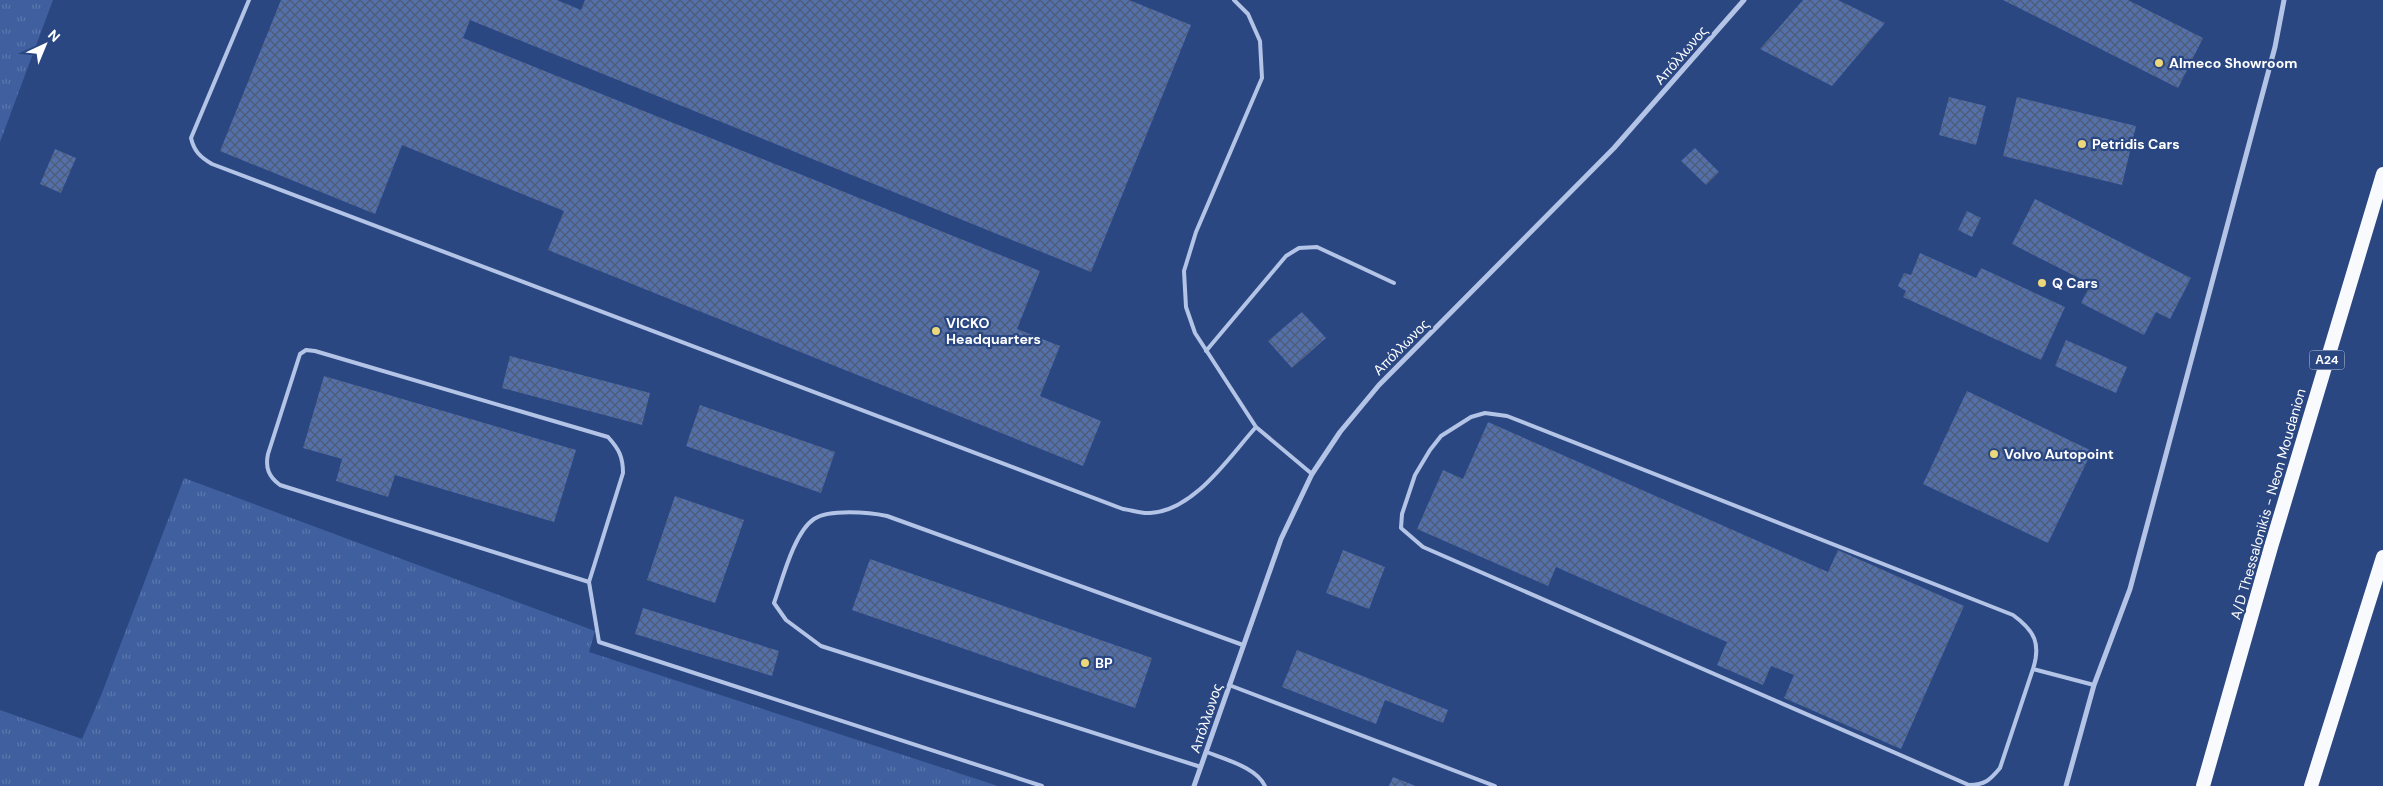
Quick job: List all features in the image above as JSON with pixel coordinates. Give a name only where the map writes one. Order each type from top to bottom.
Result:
[{"type":"highway","name":"A/D Thessalonikis - Neon Moudanion","points":[[2203,786],[2271,547],[2383,174]]},
{"type":"highway","points":[[2311,786],[2383,557]]},
{"type":"street","name":"Απόλλωνος","points":[[1194,786],[1230,685],[1242,645],[1281,539],[1312,474],[1340,432],[1379,385],[1614,148],[1744,0]]},
{"type":"street","points":[[2066,786],[2094,685],[2130,589],[2275,47],[2284,0]]},
{"type":"lane","points":[[249,0],[191,138],[194,149],[202,158],[212,164],[1123,509],[1150,514],[1172,507],[1195,496],[1256,427]]},
{"type":"lane","points":[[1234,0],[1248,14],[1260,41],[1262,78],[1196,232],[1184,271],[1186,308],[1195,333],[1256,427],[1312,474]]},
{"type":"lane","points":[[1206,351],[1286,256],[1299,248],[1317,247],[1394,283]]},
{"type":"lane","points":[[589,582],[280,486],[272,480],[266,463],[300,354],[306,350],[315,350],[608,437],[617,446],[623,459],[623,473],[589,582],[599,642],[1042,786]]},
{"type":"lane","points":[[1485,413],[1507,416],[2013,616],[2027,625],[2036,642],[2039,653],[2034,669],[2000,768],[1990,780],[1981,785],[1969,785],[1423,547],[1400,528],[1402,514],[1415,475],[1441,436],[1471,418],[1485,413]]},
{"type":"lane","points":[[1202,767],[821,646],[786,620],[774,603],[794,547],[814,518],[839,513],[866,511],[887,516],[1242,645]]},
{"type":"lane","points":[[2034,669],[2094,685]]},
{"type":"lane","points":[[1230,685],[1495,786]]},
{"type":"lane","points":[[1207,752],[1254,773],[1262,779],[1265,786]]},
{"type":"green space","points":[[0,0],[53,0],[0,142]]},
{"type":"green space","points":[[184,478],[595,631],[589,652],[998,786],[0,786],[0,710],[82,739],[102,693]]},
{"type":"building","points":[[281,0],[557,0],[581,10],[585,0],[1129,0],[1191,25],[1091,272],[470,20],[463,38],[1040,271],[1017,329],[1060,346],[1040,396],[1101,421],[1083,466],[548,250],[564,211],[402,145],[375,214],[220,151]]},
{"type":"building","points":[[1803,0],[1838,0],[1885,23],[1832,86],[1760,49]]},
{"type":"building","name":"Almeco Showroom","points":[[2003,0],[2128,0],[2203,38],[2178,88]]},
{"type":"building","points":[[1949,97],[1986,106],[1976,145],[1939,135]]},
{"type":"building","points":[[2017,97],[2136,126],[2122,185],[2003,156]]},
{"type":"building","points":[[1695,148],[1719,172],[1706,185],[1681,161]]},
{"type":"building","points":[[55,149],[76,158],[61,193],[40,184]]},
{"type":"building","points":[[2035,199],[2191,278],[2170,319],[2156,312],[2144,335],[2081,303],[2091,284],[2012,244]]},
{"type":"building","points":[[1967,211],[1981,218],[1972,237],[1958,230]]},
{"type":"building","points":[[1920,253],[1976,278],[1981,268],[2065,307],[2041,360],[1903,297],[1906,291],[1898,286],[1904,273],[1911,275]]},
{"type":"building","points":[[1302,312],[1326,338],[1292,368],[1268,341]]},
{"type":"building","points":[[2066,340],[2127,367],[2116,393],[2055,366]]},
{"type":"building","points":[[510,356],[650,393],[642,425],[502,388]]},
{"type":"building","points":[[324,376],[576,450],[554,522],[395,475],[388,497],[336,481],[342,459],[303,448]]},
{"type":"building","points":[[1967,391],[2092,451],[2048,543],[1923,484]]},
{"type":"building","points":[[700,405],[835,452],[821,493],[686,446]]},
{"type":"building","points":[[1488,422],[1828,572],[1838,550],[1964,606],[1901,749],[1784,698],[1794,675],[1771,666],[1763,685],[1717,665],[1727,642],[1556,567],[1548,586],[1417,529],[1443,470],[1463,479]]},
{"type":"building","points":[[675,496],[744,520],[715,603],[647,580]]},
{"type":"building","points":[[1343,550],[1385,567],[1369,609],[1326,593]]},
{"type":"building","points":[[870,559],[1152,658],[1135,708],[852,610]]},
{"type":"building","points":[[643,608],[779,651],[772,676],[635,634]]},
{"type":"building","points":[[1297,650],[1448,710],[1443,723],[1385,700],[1376,724],[1282,687]]},
{"type":"building","points":[[1393,777],[1416,786],[1389,786]]},
{"type":"place","name":"Almeco Showroom","points":[[2159,63]]},
{"type":"place","name":"Petridis Cars","points":[[2082,144]]},
{"type":"place","name":"Q Cars","points":[[2042,283]]},
{"type":"place","name":"VICKO Headquarters","points":[[936,331]]},
{"type":"place","name":"Volvo Autopoint","points":[[1994,454]]},
{"type":"place","name":"BP","points":[[1085,663]]}]
